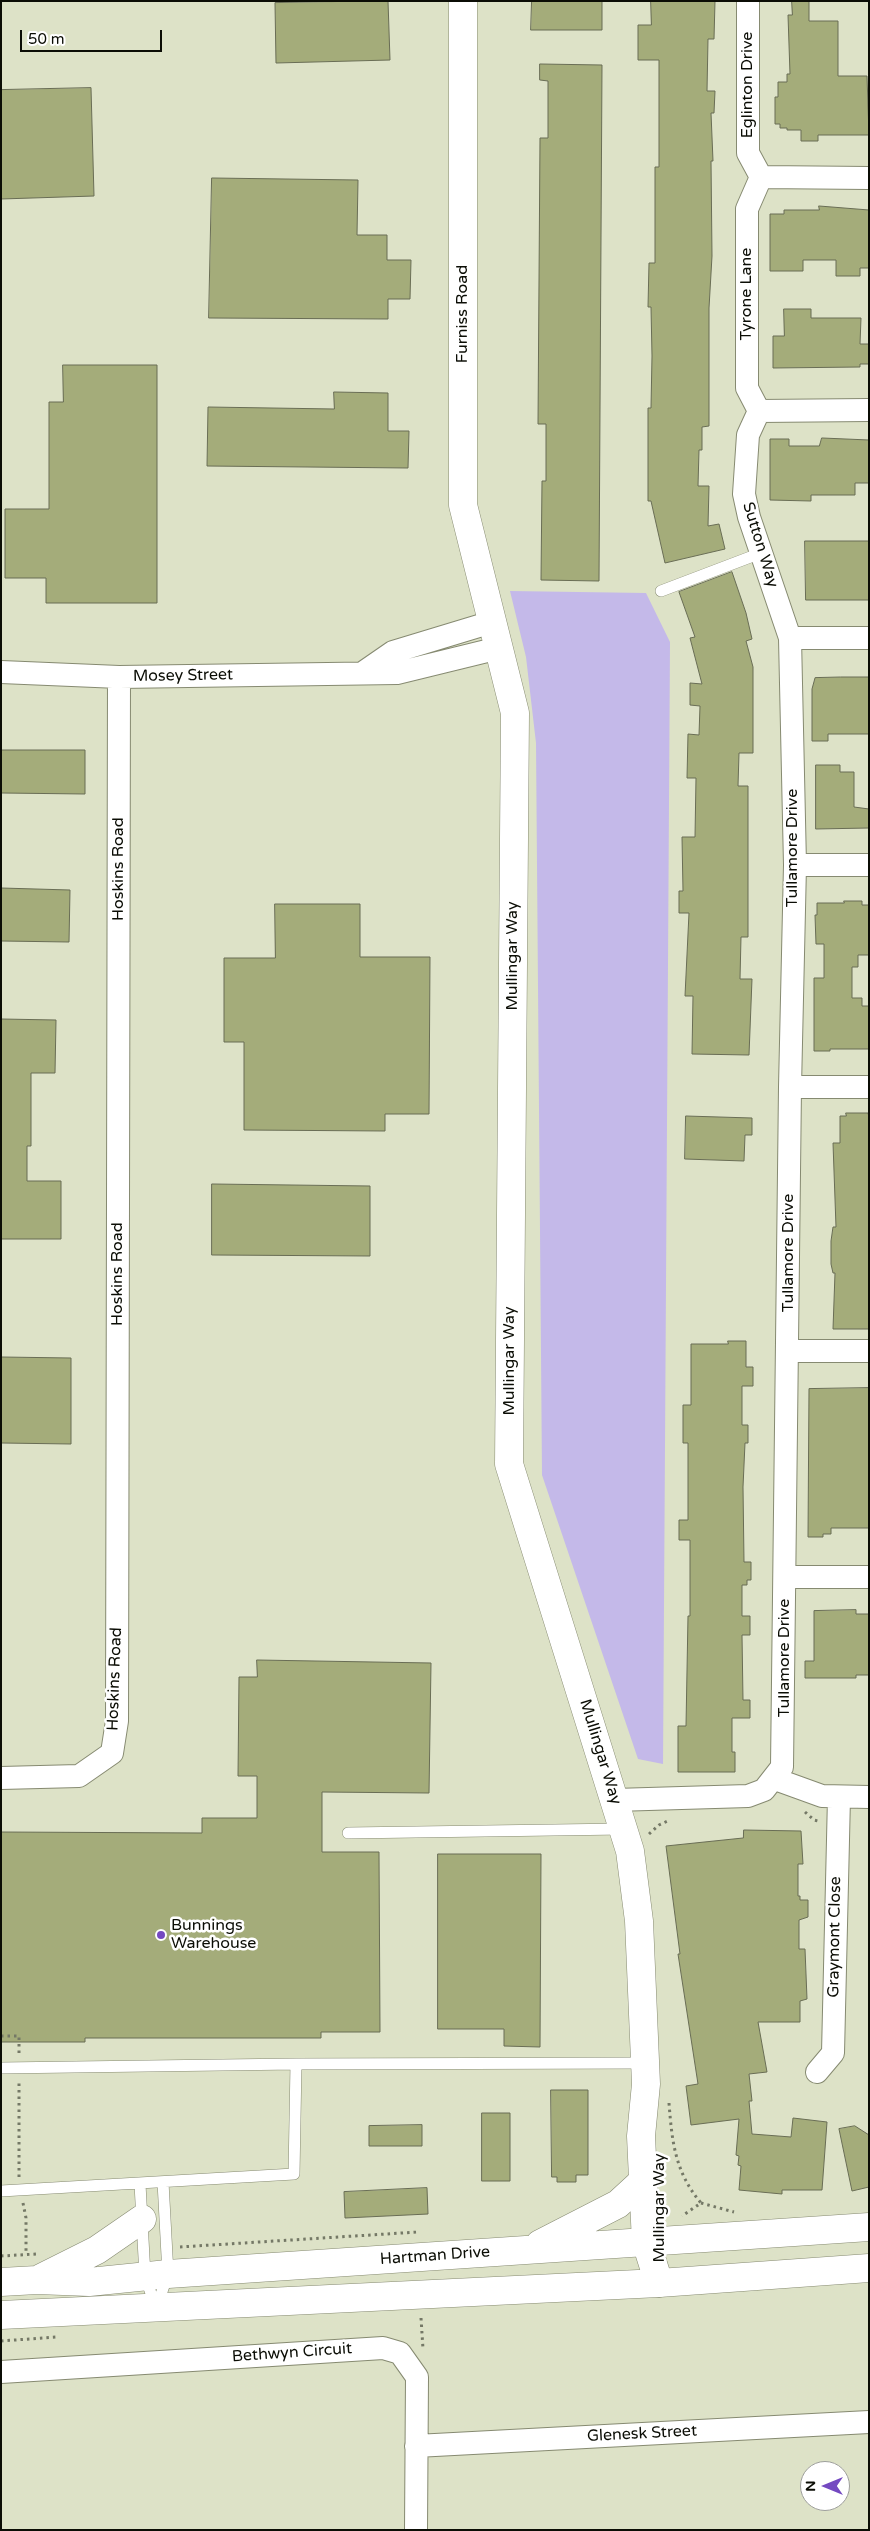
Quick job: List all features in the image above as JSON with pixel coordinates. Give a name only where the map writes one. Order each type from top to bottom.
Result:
[{"type":"street","name":"Furniss Road","points":[[463,1],[463,505],[495,635]]},
{"type":"street","name":"Eglinton Drive","points":[[748,1],[748,153],[761,177]]},
{"type":"street","points":[[761,177],[869,178]]},
{"type":"street","name":"Tyrone Lane","points":[[759,411],[747,388],[747,209],[761,177]]},
{"type":"street","points":[[759,411],[869,410]]},
{"type":"street","name":"Sutton Way","points":[[759,411],[748,435],[744,494],[749,517],[790,638]]},
{"type":"street","name":"Mosey Street","points":[[1,672],[119,678],[364,672],[393,652],[495,635]]},
{"type":"street","name":"Mullingar Way","points":[[495,635],[515,713],[509,1464],[615,1800],[634,1835],[630,1851],[639,1921],[645,2073],[642,2136],[643,2180],[657,2234]]},
{"type":"street","points":[[790,638],[869,638]]},
{"type":"street","name":"Tullamore Drive","points":[[775,1779],[782,1767],[784,1754],[790,1087],[795,865],[790,638]]},
{"type":"street","name":"Hoskins Road","points":[[1,1778],[79,1776],[112,1752],[117,1721],[119,678]]},
{"type":"street","points":[[795,865],[869,865]]},
{"type":"street","points":[[790,1087],[869,1087]]},
{"type":"street","points":[[788,1351],[869,1351]]},
{"type":"street","points":[[785,1577],[869,1577]]},
{"type":"street","points":[[615,1800],[748,1796],[764,1790],[775,1779],[807,1792],[839,1797],[869,1797]]},
{"type":"street","name":"Graymont Close","points":[[817,2072],[833,2053],[839,1797]]},
{"type":"street","name":"Mullingar Way","points":[[645,2073],[659,2135],[657,2234],[659,2283]]},
{"type":"street","points":[[527,2250],[618,2204],[643,2180]]},
{"type":"street","points":[[37,2280],[97,2250],[142,2219]]},
{"type":"street","name":"Hartman Drive","points":[[1,2282],[37,2280],[89,2282],[160,2266],[527,2250],[657,2234],[869,2228]]},
{"type":"street","points":[[1,2316],[659,2283],[869,2268]]},
{"type":"street","name":"Bethwyn Circuit","points":[[1,2372],[383,2348],[400,2353],[417,2377],[416,2530]]},
{"type":"street","name":"Glenesk Street","points":[[416,2446],[869,2422]]},
{"type":"lane","points":[[661,591],[761,553]]},
{"type":"lane","points":[[348,1833],[634,1835]]},
{"type":"lane","points":[[1,2192],[294,2174],[296,2064]]},
{"type":"lane","points":[[1,2068],[296,2064],[645,2073]]},
{"type":"lane","points":[[156,2308],[160,2266],[163,2182]]},
{"type":"lane","points":[[140,2184],[142,2219],[160,2266],[156,2308]]},
{"type":"path","points":[[801,1809],[814,1820],[838,1821]]},
{"type":"path","points":[[634,1835],[649,1834],[659,1825],[676,1817]]},
{"type":"path","points":[[1,2036],[19,2036],[21,2190],[26,2218],[26,2254]]},
{"type":"path","points":[[657,2234],[701,2203],[687,2186],[673,2148],[669,2101]]},
{"type":"path","points":[[160,2266],[421,2232]]},
{"type":"path","points":[[1,2256],[43,2254]]},
{"type":"shaded area","points":[[510,591],[646,593],[670,642],[663,1764],[638,1759],[542,1475],[536,743],[526,657]]},
{"type":"building","points":[[388,1],[390,60],[276,63],[275,3]]},
{"type":"building","points":[[532,1],[602,1],[602,30],[531,30]]},
{"type":"building","points":[[651,1],[715,1],[714,39],[708,39],[707,91],[715,91],[714,113],[711,113],[713,161],[711,161],[712,256],[709,308],[709,426],[702,427],[702,450],[699,450],[698,486],[709,486],[708,526],[719,524],[725,549],[665,563],[651,501],[648,501],[648,408],[651,408],[652,356],[651,307],[648,307],[649,263],[655,263],[655,167],[659,167],[659,60],[638,60],[638,25],[651,25]]},
{"type":"building","points":[[792,1],[809,1],[809,21],[838,21],[838,76],[867,76],[869,135],[818,135],[818,141],[801,141],[801,130],[787,130],[787,128],[780,128],[780,124],[775,124],[775,97],[778,97],[778,82],[787,82],[787,74],[790,74],[788,15],[792,15]]},
{"type":"building","points":[[540,64],[602,65],[599,581],[541,580],[542,481],[546,481],[546,424],[538,424],[540,138],[548,138],[548,81],[540,80]]},
{"type":"building","points":[[91,88],[94,196],[1,199],[1,90]]},
{"type":"building","points":[[212,178],[358,180],[357,235],[387,235],[387,260],[411,260],[410,299],[388,299],[388,319],[209,318]]},
{"type":"building","points":[[819,206],[869,210],[869,268],[860,268],[860,276],[836,276],[836,260],[803,260],[803,271],[770,271],[770,214],[784,214],[784,210],[819,210]]},
{"type":"building","points":[[784,309],[811,309],[811,318],[861,318],[860,344],[869,344],[869,364],[860,364],[860,367],[773,368],[773,336],[784,336]]},
{"type":"building","points":[[63,365],[157,365],[157,603],[46,603],[46,578],[5,578],[5,509],[49,509],[49,402],[63,402]]},
{"type":"building","points":[[334,392],[388,393],[388,431],[409,431],[408,468],[207,466],[208,407],[334,409]]},
{"type":"building","points":[[822,438],[869,440],[869,483],[855,483],[855,495],[811,495],[811,501],[770,500],[770,439],[789,439],[789,446],[819,446]]},
{"type":"building","points":[[805,541],[869,541],[869,600],[806,600]]},
{"type":"building","points":[[732,572],[746,613],[752,639],[746,641],[753,667],[753,753],[739,753],[738,786],[748,786],[748,937],[741,937],[740,979],[752,979],[749,1055],[692,1054],[693,996],[685,996],[689,913],[679,913],[679,891],[683,891],[682,837],[695,837],[696,778],[687,778],[688,734],[699,735],[700,706],[690,705],[690,683],[702,684],[690,638],[695,637],[679,592]]},
{"type":"building","points":[[869,677],[869,734],[828,734],[828,741],[812,741],[812,689],[815,678]]},
{"type":"building","points":[[1,750],[85,750],[85,794],[1,793]]},
{"type":"building","points":[[816,765],[840,765],[840,772],[854,772],[854,807],[869,809],[869,828],[816,829]]},
{"type":"building","points":[[1,888],[70,890],[69,942],[1,941]]},
{"type":"building","points":[[844,901],[862,901],[862,905],[869,905],[869,955],[858,955],[858,967],[852,967],[852,998],[862,998],[862,1006],[869,1006],[869,1049],[814,1051],[814,978],[824,978],[824,944],[816,944],[815,915],[817,915],[817,903],[844,903]]},
{"type":"building","points":[[275,904],[360,904],[360,957],[430,957],[429,1114],[385,1114],[385,1131],[244,1130],[244,1042],[224,1042],[224,958],[275,958]]},
{"type":"building","points":[[1,1019],[56,1020],[55,1073],[31,1073],[31,1146],[27,1146],[27,1181],[61,1181],[61,1239],[1,1239]]},
{"type":"building","points":[[846,1113],[868,1113],[869,1117],[869,1329],[833,1329],[835,1273],[833,1273],[831,1264],[831,1241],[833,1227],[836,1227],[833,1143],[840,1143],[840,1116],[846,1116]]},
{"type":"building","points":[[686,1116],[752,1118],[752,1135],[745,1135],[744,1161],[685,1159]]},
{"type":"building","points":[[212,1184],[370,1186],[370,1256],[212,1255]]},
{"type":"building","points":[[728,1341],[746,1341],[746,1367],[753,1367],[753,1386],[742,1386],[742,1425],[748,1425],[748,1443],[745,1443],[743,1487],[744,1562],[751,1562],[751,1580],[747,1580],[747,1585],[742,1585],[742,1616],[750,1616],[750,1635],[742,1635],[743,1700],[750,1700],[750,1718],[732,1718],[732,1752],[735,1752],[735,1772],[678,1772],[678,1726],[686,1726],[688,1616],[690,1616],[690,1540],[679,1540],[679,1520],[688,1520],[688,1443],[683,1443],[683,1405],[691,1405],[691,1344],[728,1344]]},
{"type":"building","points":[[1,1357],[71,1358],[71,1444],[1,1443]]},
{"type":"building","points":[[869,1388],[869,1528],[831,1528],[831,1534],[823,1534],[823,1537],[808,1537],[809,1389]]},
{"type":"building","points":[[856,1610],[856,1614],[869,1614],[869,1675],[856,1675],[856,1678],[805,1678],[805,1661],[814,1661],[814,1611]]},
{"type":"building","name":"Bunnings Warehouse","points":[[257,1660],[431,1663],[429,1793],[322,1792],[322,1852],[379,1852],[380,2032],[321,2032],[321,2038],[85,2038],[85,2042],[1,2042],[1,1832],[202,1833],[202,1818],[257,1818],[257,1776],[238,1776],[239,1677],[257,1677]]},
{"type":"building","points":[[744,1830],[801,1831],[803,1864],[798,1864],[798,1896],[800,1896],[800,1900],[808,1900],[808,1917],[799,1920],[799,1949],[805,1949],[807,1999],[800,2001],[800,2022],[758,2022],[767,2072],[749,2074],[752,2101],[749,2101],[752,2134],[791,2137],[793,2118],[827,2122],[822,2190],[782,2190],[782,2194],[739,2190],[741,2166],[738,2165],[739,2156],[736,2155],[739,2119],[691,2125],[686,2086],[698,2084],[678,1954],[680,1954],[666,1846],[743,1838]]},
{"type":"building","points":[[438,1854],[541,1854],[540,2047],[504,2046],[504,2029],[438,2029]]},
{"type":"building","points":[[551,2090],[588,2090],[588,2175],[576,2175],[576,2182],[557,2182],[557,2177],[552,2177]]},
{"type":"building","points":[[482,2113],[510,2113],[510,2181],[482,2181]]},
{"type":"building","points":[[422,2125],[422,2146],[369,2146],[369,2126]]},
{"type":"building","points":[[855,2126],[869,2135],[869,2187],[852,2191],[839,2129]]},
{"type":"building","points":[[427,2188],[428,2214],[345,2218],[344,2192]]},
{"type":"place","name":"Bunnings Warehouse","points":[[161,1935]]}]
